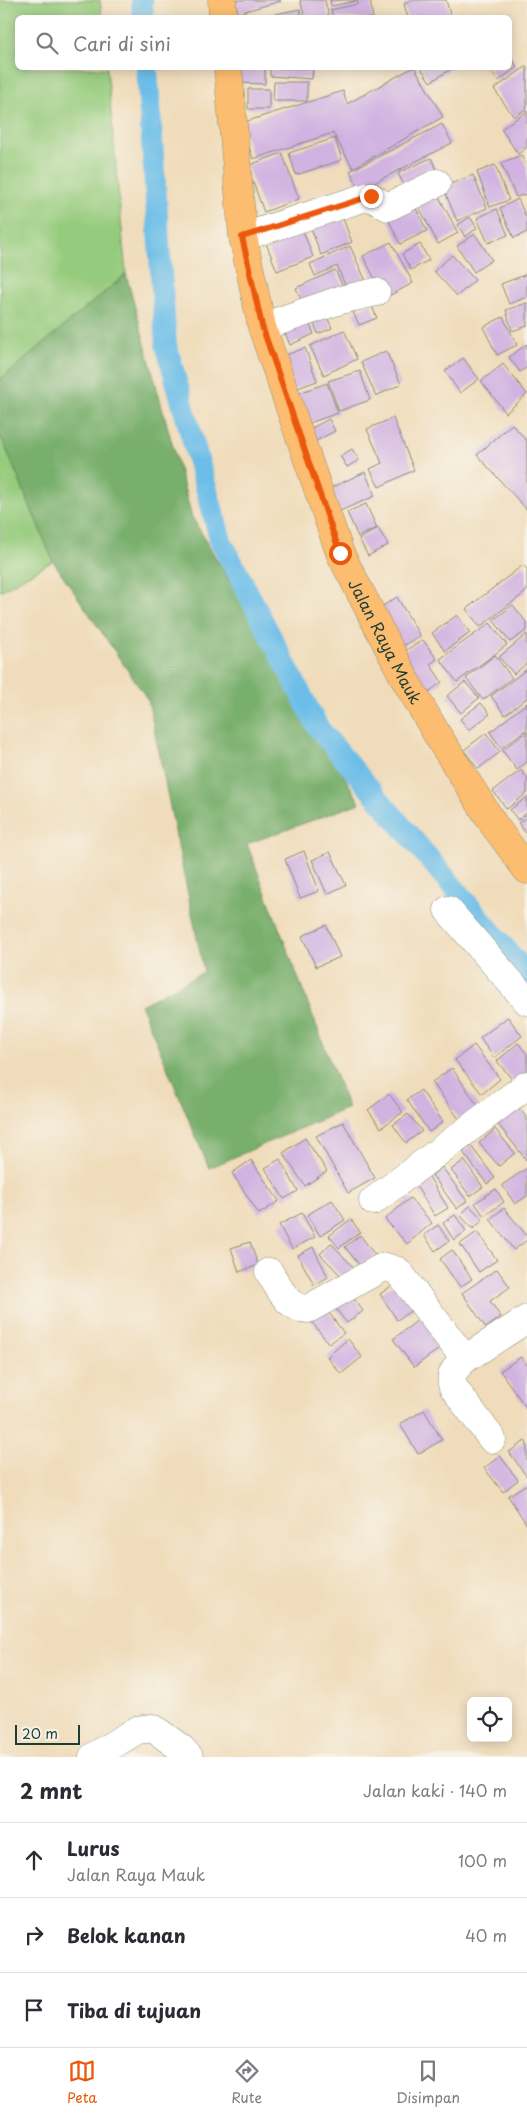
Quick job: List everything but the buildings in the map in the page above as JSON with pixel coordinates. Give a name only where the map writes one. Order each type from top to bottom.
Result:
[{"type":"main road","points":[[222,0],[223,15]]},
{"type":"main road","name":"Jalan Raya Mauk","points":[[228,70],[242,237],[262,326],[340,553],[406,682],[433,728],[494,825],[527,870]]},
{"type":"street","points":[[242,237],[369,196],[388,207],[437,184]]},
{"type":"street","points":[[262,326],[340,300],[376,292]]},
{"type":"street","points":[[448,910],[527,1001]]},
{"type":"street","points":[[373,1201],[527,1085]]},
{"type":"street","points":[[269,1272],[291,1304],[300,1309],[308,1309],[381,1268],[386,1266],[392,1268],[398,1271],[465,1359]]},
{"type":"street","points":[[492,1439],[453,1387],[451,1381],[454,1371],[465,1359],[527,1319]]},
{"type":"street","points":[[93,1757],[137,1730],[153,1728],[182,1749],[189,1757]]},
{"type":"green space","points":[[0,0],[100,0],[102,15],[15,15],[15,70],[107,70],[126,274],[0,380]]},
{"type":"green space","points":[[126,274],[192,517],[360,803],[247,844],[348,1108],[209,1168],[141,1005],[204,972],[148,700],[53,561],[0,434],[0,380]]},
{"type":"green space","points":[[0,434],[53,561],[0,591]]},
{"type":"waterway","points":[[142,0],[143,15]]},
{"type":"waterway","points":[[147,70],[166,345],[221,541],[319,729],[527,974]]},
{"type":"route","points":[[340,553],[262,326],[242,237],[371,196]]}]
